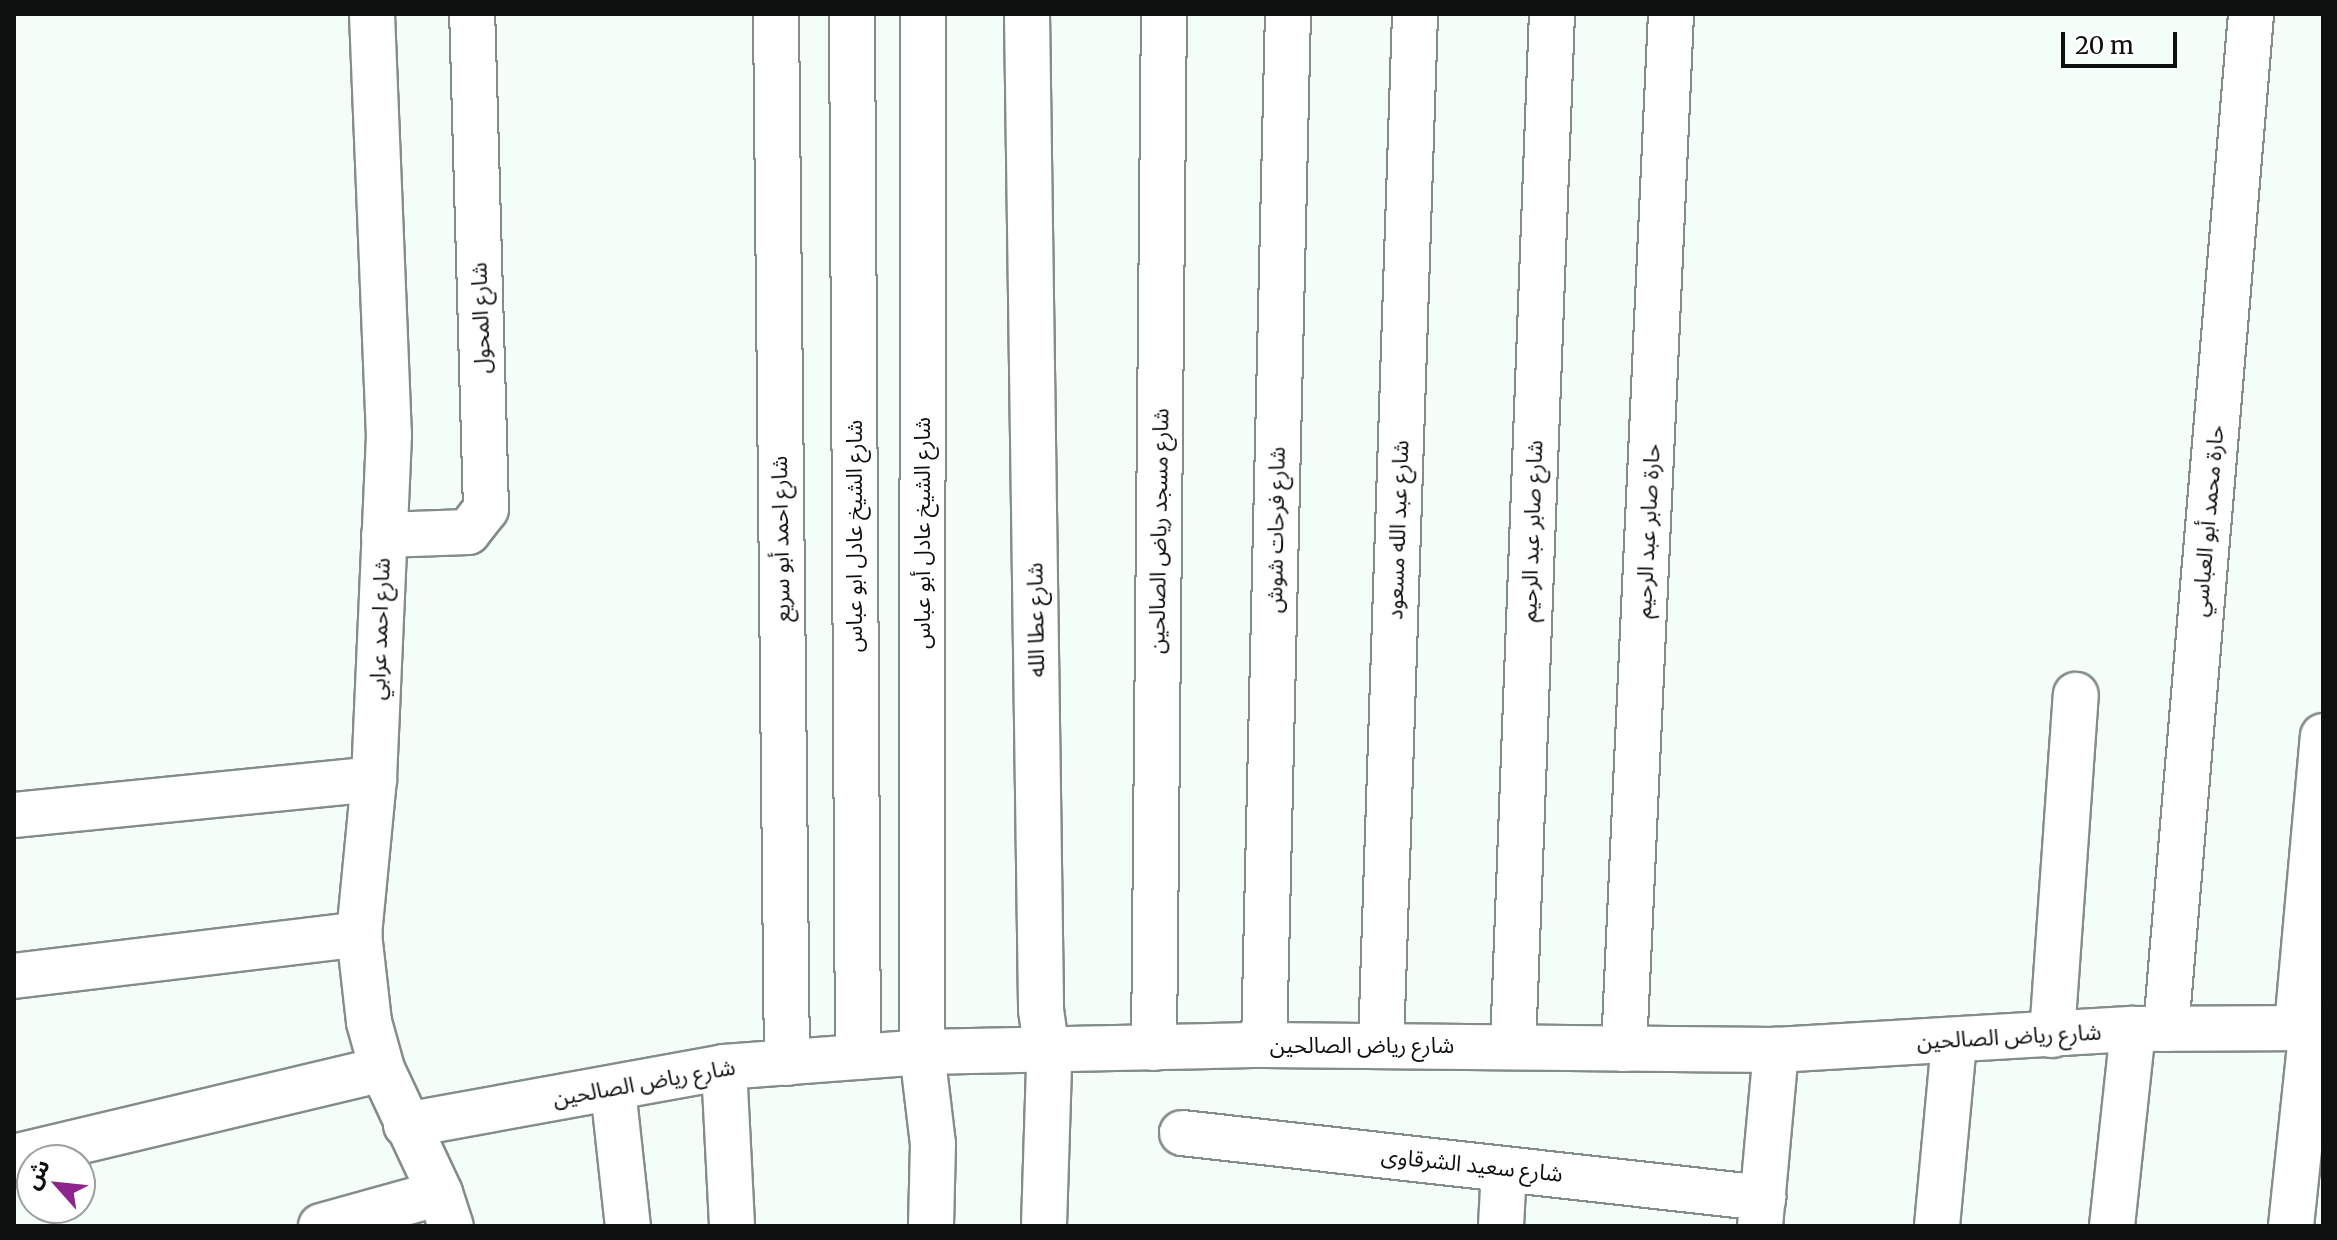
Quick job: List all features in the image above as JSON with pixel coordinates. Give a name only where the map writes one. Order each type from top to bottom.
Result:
[{"type":"street","name":"شارع احمد عرابي","points":[[372,14],[389,435],[374,779],[359,934],[369,1022],[382,1069],[445,1210]]},
{"type":"street","name":"شارع المحول","points":[[384,535],[468,532],[486,509],[472,14]]},
{"type":"street","name":"شارع احمد أبو سريع","points":[[776,14],[787,1063]]},
{"type":"street","name":"شارع الشيخ عادل ابو عباس","points":[[852,14],[858,1057]]},
{"type":"street","name":"شارع الشيخ عادل أبو عباس","points":[[923,14],[922,1052],[933,1144],[931,1226]]},
{"type":"street","name":"شارع عطا الله","points":[[1027,14],[1041,1010],[1049,1066],[1044,1226]]},
{"type":"street","name":"شارع مسجد رياض الصالحين","points":[[1154,1048],[1164,14]]},
{"type":"street","name":"شارع فرحات شوش","points":[[1264,1045],[1288,14]]},
{"type":"street","name":"شارع عبد الله مسعود","points":[[1381,1045],[1415,14]]},
{"type":"street","name":"شارع صابر عبد الرحيم","points":[[1513,1047],[1552,14]]},
{"type":"street","name":"حارة صابر عبد الرحيم","points":[[1624,1049],[1671,14]]},
{"type":"street","name":"حارة محمد أبو العباسي","points":[[2112,1226],[2150,1029],[2251,14]]},
{"type":"street","points":[[2052,1035],[2076,695]]},
{"type":"street","points":[[2291,1226],[2311,1027],[2323,736]]},
{"type":"street","points":[[14,815],[374,779]]},
{"type":"street","points":[[14,976],[359,934]]},
{"type":"street","name":"شارع رياض الصالحين","points":[[406,1125],[724,1067],[922,1052],[1264,1045],[1776,1050],[2150,1029],[2311,1027]]},
{"type":"street","points":[[1937,1226],[1954,1041]]},
{"type":"street","points":[[1761,1212],[1776,1050]]},
{"type":"street","points":[[724,1067],[732,1226]]},
{"type":"street","points":[[14,1157],[382,1069]]},
{"type":"street","points":[[613,1089],[628,1226]]},
{"type":"street","name":"شارع سعيد الشرقاوى","points":[[1182,1133],[1504,1169],[1761,1212]]},
{"type":"street","points":[[1501,1226],[1504,1169]]},
{"type":"street","points":[[321,1226],[445,1210]]}]
